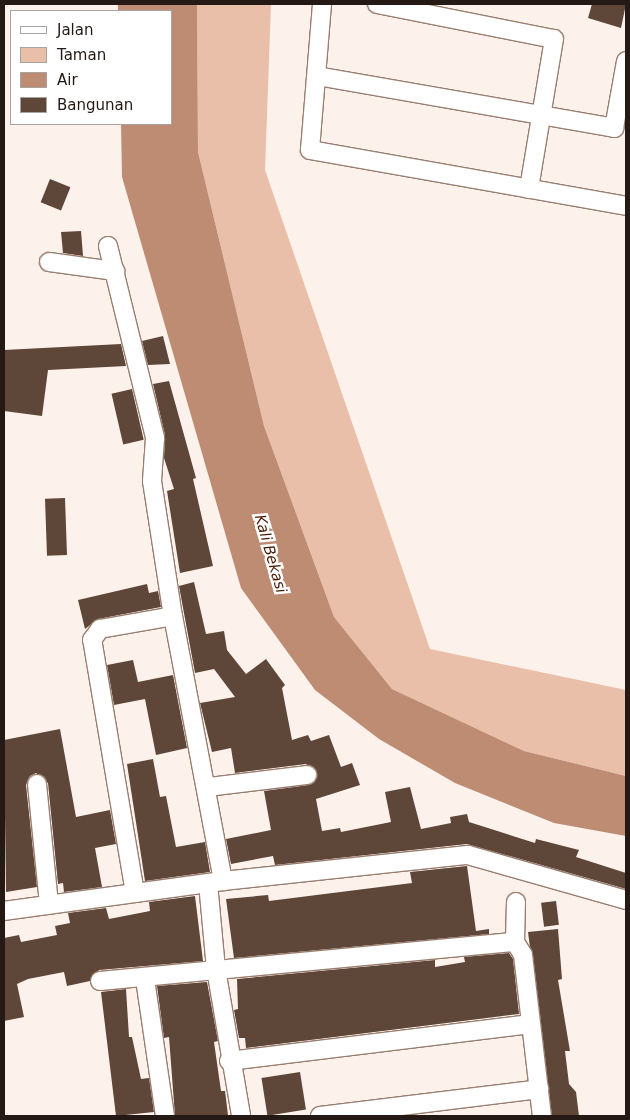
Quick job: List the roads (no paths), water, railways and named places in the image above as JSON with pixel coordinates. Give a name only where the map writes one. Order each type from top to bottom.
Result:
[{"type":"street","points":[[322,4],[310,150],[626,206]]},
{"type":"street","points":[[377,4],[554,39],[529,189]]},
{"type":"street","points":[[317,76],[541,117],[614,128],[626,61]]},
{"type":"street","points":[[108,246],[155,438],[153,486],[173,616],[208,787],[216,882],[216,969],[229,1061],[241,1116]]},
{"type":"street","points":[[49,262],[114,271]]},
{"type":"street","points":[[135,893],[92,640],[100,629],[173,616]]},
{"type":"street","points":[[208,787],[307,775]]},
{"type":"street","points":[[37,784],[49,904]]},
{"type":"street","points":[[4,911],[216,882],[468,855],[626,900]]},
{"type":"street","points":[[516,902],[515,942],[523,955],[529,1024],[542,1116]]},
{"type":"street","points":[[100,981],[145,979],[216,969],[515,942]]},
{"type":"street","points":[[145,979],[166,1116]]},
{"type":"street","points":[[229,1061],[529,1024]]},
{"type":"street","points":[[320,1116],[539,1089]]},
{"type":"water","name":"Kali Bekasi","points":[[118,4],[197,4],[198,152],[264,426],[334,617],[392,689],[524,751],[626,776],[626,836],[554,823],[455,783],[379,739],[315,690],[241,588],[122,177],[121,125],[172,125],[172,10],[118,10]]}]
